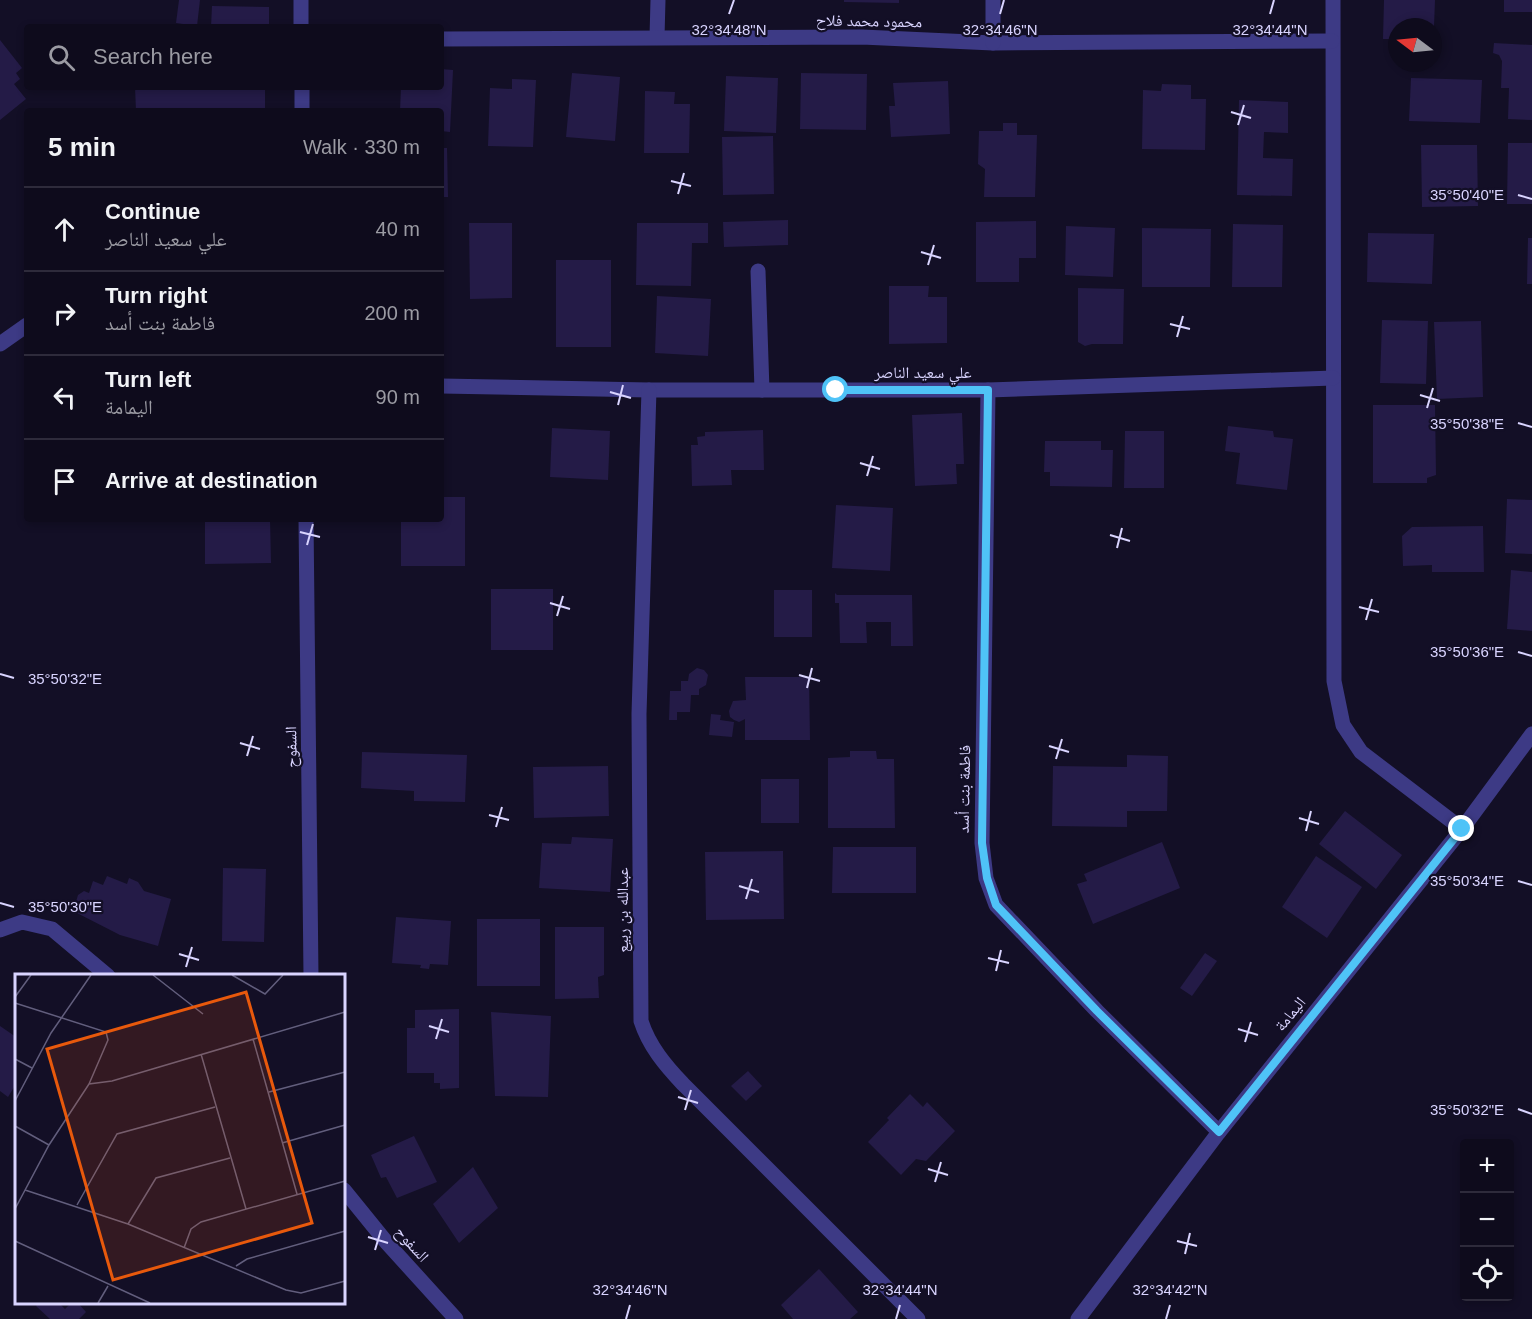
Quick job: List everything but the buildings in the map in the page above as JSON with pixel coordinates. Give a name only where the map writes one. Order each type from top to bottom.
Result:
[{"type":"street","points":[[301,0],[301,24]]},
{"type":"street","points":[[657,37],[658,0]]},
{"type":"street","points":[[993,0],[993,43]]},
{"type":"street","points":[[1333,0],[1334,681],[1342,725],[1360,752],[1462,829]]},
{"type":"street","name":"محمود محمد فلاح","points":[[444,39],[862,37],[993,43],[1332,41]]},
{"type":"street","points":[[302,90],[302,108]]},
{"type":"street","points":[[758,272],[762,390]]},
{"type":"street","points":[[0,344],[24,327]]},
{"type":"street","name":"علي سعيد الناصر","points":[[444,386],[649,390],[988,390],[1333,378]]},
{"type":"street","name":"عبدالله بن ربيع","points":[[649,390],[639,714],[641,1021],[646,1037],[671,1071],[918,1319]]},
{"type":"street","name":"فاطمة بنت أسد","points":[[988,390],[982,843],[987,878],[996,905],[1097,1011],[1219,1132]]},
{"type":"street","name":"السفوح","points":[[306,522],[311,974]]},
{"type":"street","name":"اليمامة","points":[[1078,1319],[1219,1132],[1462,829],[1532,734]]},
{"type":"street","points":[[0,930],[22,922],[52,929],[107,974]]},
{"type":"street","name":"السفوح","points":[[345,1191],[387,1243],[456,1319]]},
{"type":"route","points":[[836,390],[988,390],[982,843],[987,878],[996,905],[1097,1011],[1219,1132],[1462,829]]}]
